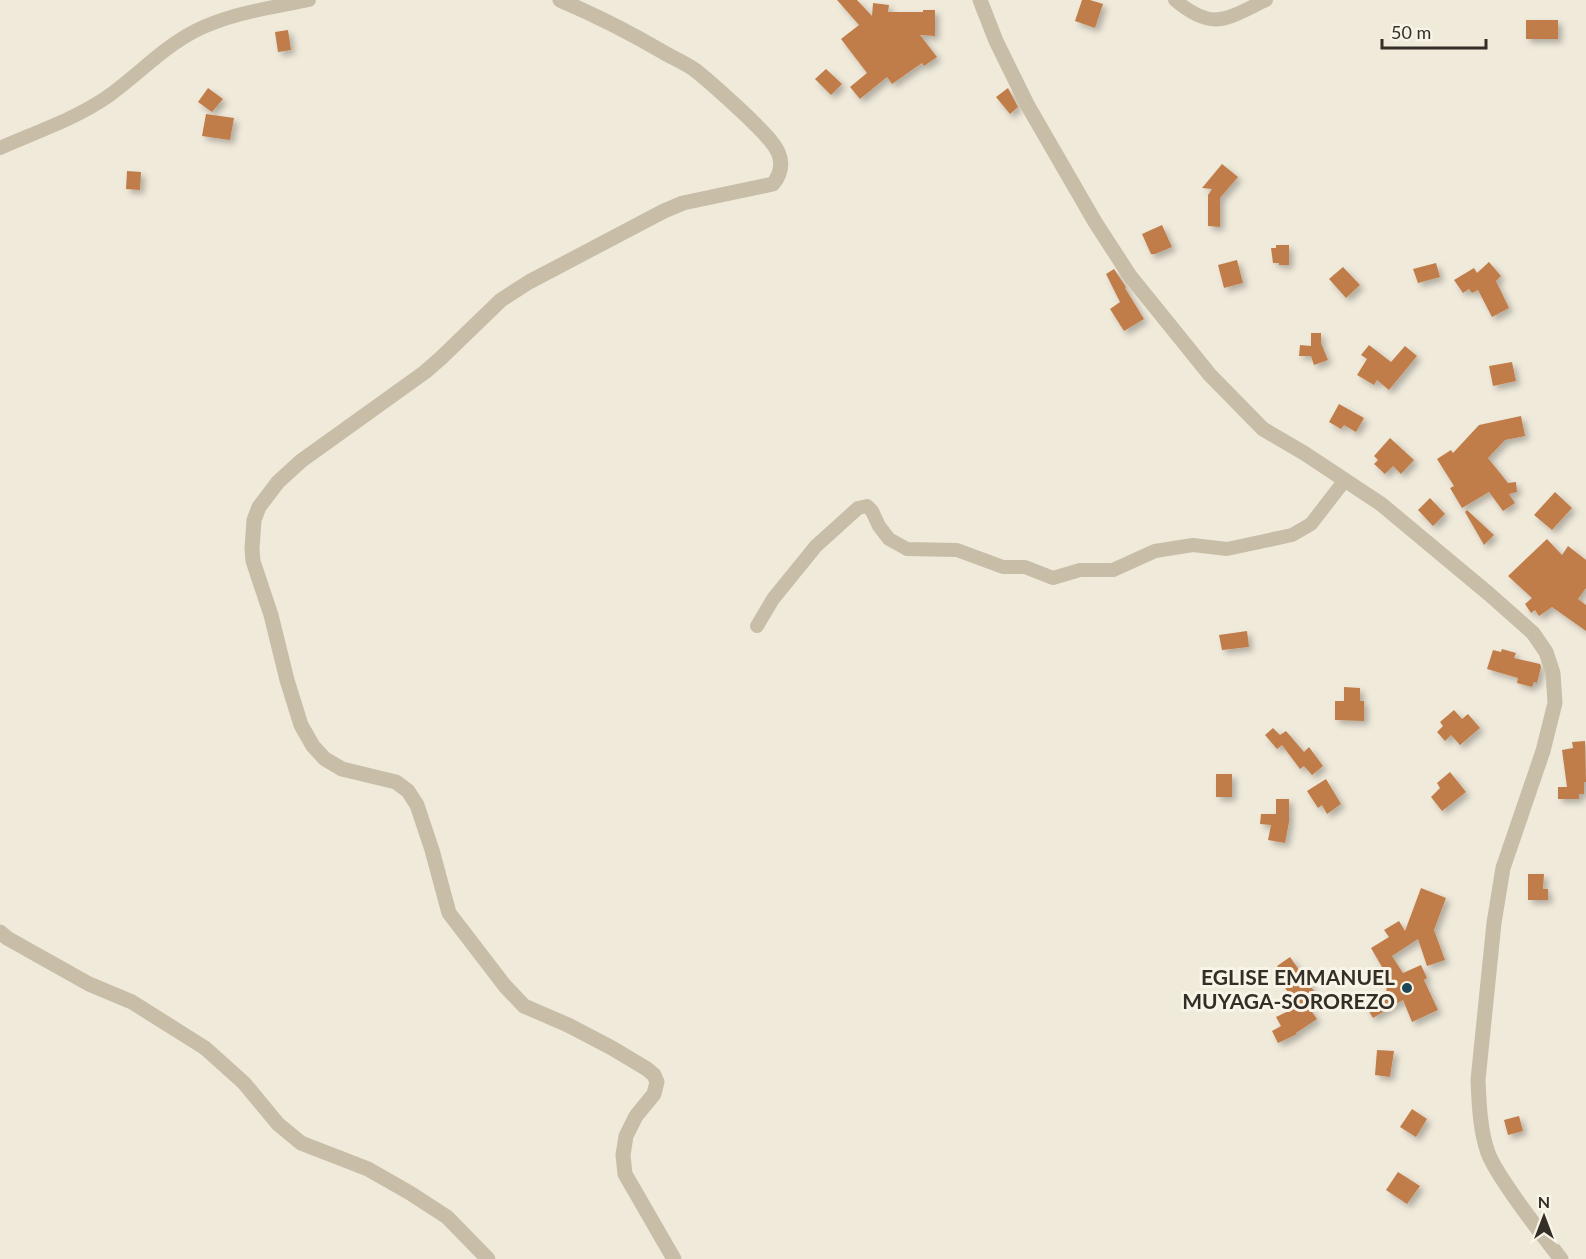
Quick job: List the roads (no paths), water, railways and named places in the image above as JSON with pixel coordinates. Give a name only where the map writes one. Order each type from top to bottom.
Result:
[{"type":"street","points":[[0,148],[83,112],[127,83],[163,52],[196,31],[242,14],[309,0]]},
{"type":"street","points":[[560,0],[620,28],[694,70],[729,99],[772,141],[780,155],[782,167],[778,177],[773,184],[683,203],[664,211],[529,282],[501,300],[425,372],[300,461],[278,482],[259,507],[254,520],[253,561],[271,615],[301,725],[313,746],[325,759],[342,769],[396,782],[408,791],[417,805],[449,913],[505,986],[524,1006],[568,1025],[612,1048],[654,1075],[657,1082],[654,1094],[636,1116],[626,1136],[623,1155],[625,1174],[674,1259]]},
{"type":"street","points":[[980,0],[996,41],[1028,106],[1095,222],[1137,285],[1210,375],[1263,429],[1381,504],[1490,594],[1533,633],[1546,652],[1553,673],[1555,703],[1543,751],[1503,868],[1494,923],[1478,1080],[1479,1106],[1488,1153],[1497,1172],[1522,1209],[1561,1259]]},
{"type":"street","points":[[1175,0],[1202,19],[1216,20],[1229,18],[1266,0]]},
{"type":"street","points":[[757,626],[773,599],[816,546],[858,508],[867,506],[890,539],[907,549],[957,550],[1003,567],[1025,567],[1053,578],[1080,570],[1113,570],[1155,551],[1193,544],[1227,549],[1292,535],[1311,524],[1345,480]]},
{"type":"street","points":[[0,932],[89,984],[132,1002],[205,1048],[244,1083],[278,1124],[301,1143],[369,1169],[410,1193],[447,1217],[488,1259]]},
{"type":"place","name":"EGLISE EMMANUEL MUYAGA-SOROREZO","points":[[1407,988]]}]
